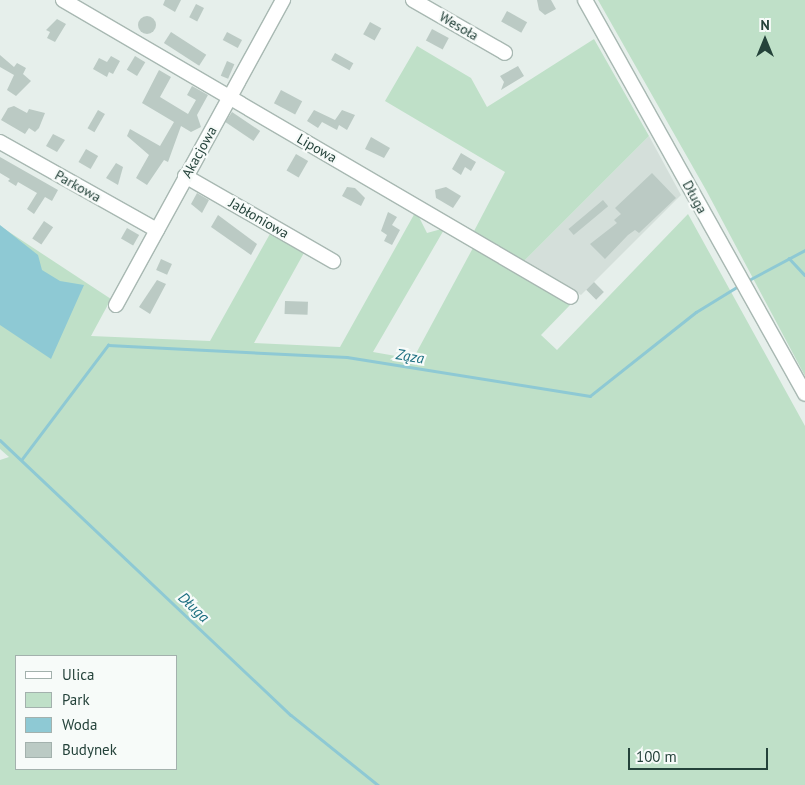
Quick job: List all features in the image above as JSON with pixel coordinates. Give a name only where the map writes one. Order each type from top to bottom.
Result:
[{"type":"street","name":"Lipowa","points":[[63,0],[570,297]]},
{"type":"street","name":"Akacjowa","points":[[116,305],[283,0]]},
{"type":"street","name":"Wesoła","points":[[413,0],[505,53]]},
{"type":"street","name":"Długa","points":[[584,0],[749,291],[805,394]]},
{"type":"street","name":"Parkowa","points":[[0,142],[156,230]]},
{"type":"street","name":"Jabłoniowa","points":[[186,176],[333,261]]},
{"type":"shaded area","points":[[649,136],[681,195],[581,295],[523,262]]},
{"type":"green space","points":[[598,0],[805,0],[805,376],[706,190]]},
{"type":"green space","points":[[594,39],[649,136],[523,262],[473,233],[505,172],[385,101],[417,46],[471,78],[487,107]]},
{"type":"green space","points":[[416,211],[427,233],[445,228],[373,352],[413,359],[474,246],[572,303],[541,335],[557,350],[688,214],[805,426],[805,785],[0,785],[0,460],[9,457],[0,449],[0,226],[111,299],[91,336],[210,341],[271,232],[305,251],[254,343],[340,347]]},
{"type":"water","points":[[0,225],[38,255],[42,270],[60,281],[84,285],[51,359],[0,325]]},
{"type":"building","points":[[165,0],[181,0],[175,12],[163,5]]},
{"type":"building","points":[[537,0],[551,0],[556,9],[545,15],[539,10]]},
{"type":"building","points":[[196,4],[204,8],[197,21],[189,17]]},
{"type":"building","points":[[507,11],[527,22],[521,33],[501,21]]},
{"type":"building","points":[[147,16],[153,19],[156,25],[153,31],[147,34],[141,31],[138,25],[141,19]]},
{"type":"building","points":[[57,19],[66,24],[55,42],[47,38],[50,32],[46,30]]},
{"type":"building","points":[[370,22],[381,28],[375,41],[363,34]]},
{"type":"building","points":[[432,29],[449,38],[443,49],[426,40]]},
{"type":"building","points":[[171,32],[206,55],[199,66],[164,43]]},
{"type":"building","points":[[227,32],[242,40],[238,48],[223,40]]},
{"type":"building","points":[[335,53],[353,63],[349,70],[331,60]]},
{"type":"building","points":[[0,55],[14,67],[17,63],[26,68],[23,74],[31,81],[16,96],[7,90],[14,75],[0,67]]},
{"type":"building","points":[[111,56],[120,61],[113,74],[109,72],[107,77],[93,69],[99,58],[107,62]]},
{"type":"building","points":[[135,56],[145,62],[137,76],[127,70]]},
{"type":"building","points":[[227,61],[234,64],[228,79],[221,76]]},
{"type":"building","points":[[518,66],[524,76],[501,90],[504,82],[500,76]]},
{"type":"building","points":[[159,70],[171,77],[160,97],[188,114],[196,100],[187,95],[192,86],[208,95],[197,115],[201,127],[191,132],[181,126],[168,162],[164,160],[147,185],[136,178],[149,155],[127,136],[130,129],[160,146],[174,122],[142,103]]},
{"type":"building","points":[[281,90],[302,101],[295,115],[274,103]]},
{"type":"building","points":[[14,106],[27,113],[29,109],[45,113],[39,128],[35,132],[29,128],[25,134],[1,120],[8,108]]},
{"type":"building","points":[[98,110],[105,114],[94,132],[88,128]]},
{"type":"building","points":[[314,110],[335,120],[342,110],[355,115],[347,130],[339,125],[337,130],[322,122],[318,128],[307,121]]},
{"type":"building","points":[[232,112],[260,131],[253,141],[225,122]]},
{"type":"building","points":[[53,134],[65,140],[57,152],[46,146]]},
{"type":"building","points":[[371,137],[390,148],[384,158],[365,149]]},
{"type":"building","points":[[86,149],[98,156],[91,169],[78,162]]},
{"type":"building","points":[[461,153],[476,162],[471,171],[465,167],[461,175],[452,169]]},
{"type":"building","points":[[296,154],[308,161],[299,177],[286,170]]},
{"type":"building","points":[[0,157],[58,190],[52,201],[45,197],[34,214],[27,209],[37,193],[18,182],[16,186],[8,181],[10,179],[0,173]]},
{"type":"building","points":[[116,163],[123,167],[118,185],[106,178]]},
{"type":"building","points":[[652,173],[676,198],[639,233],[635,230],[628,235],[605,259],[590,244],[617,223],[614,220],[621,214],[615,208]]},
{"type":"building","points":[[347,187],[355,188],[365,198],[361,206],[342,196]]},
{"type":"building","points":[[446,187],[461,196],[453,208],[436,198],[435,190]]},
{"type":"building","points":[[197,193],[209,200],[202,213],[191,204]]},
{"type":"building","points":[[603,200],[608,206],[574,235],[569,229]]},
{"type":"building","points":[[388,212],[397,217],[392,225],[400,230],[392,245],[384,241],[387,235],[381,231]]},
{"type":"building","points":[[218,215],[257,244],[251,255],[211,227]]},
{"type":"building","points":[[44,221],[53,227],[41,245],[32,238]]},
{"type":"building","points":[[127,228],[139,235],[133,245],[121,238]]},
{"type":"building","points":[[161,259],[172,264],[167,275],[156,270]]},
{"type":"building","points":[[157,280],[166,284],[150,314],[139,307]]},
{"type":"building","points":[[594,282],[604,292],[596,300],[586,290]]},
{"type":"building","points":[[285,301],[308,302],[308,315],[285,314]]},
{"type":"waterway","name":"Ząza","points":[[747,281],[805,250]]},
{"type":"waterway","points":[[789,258],[805,275]]},
{"type":"waterway","name":"Ząza","points":[[22,459],[108,345],[347,357],[590,396],[696,312],[740,285]]},
{"type":"waterway","name":"Długa","points":[[0,440],[291,715],[378,785]]}]
